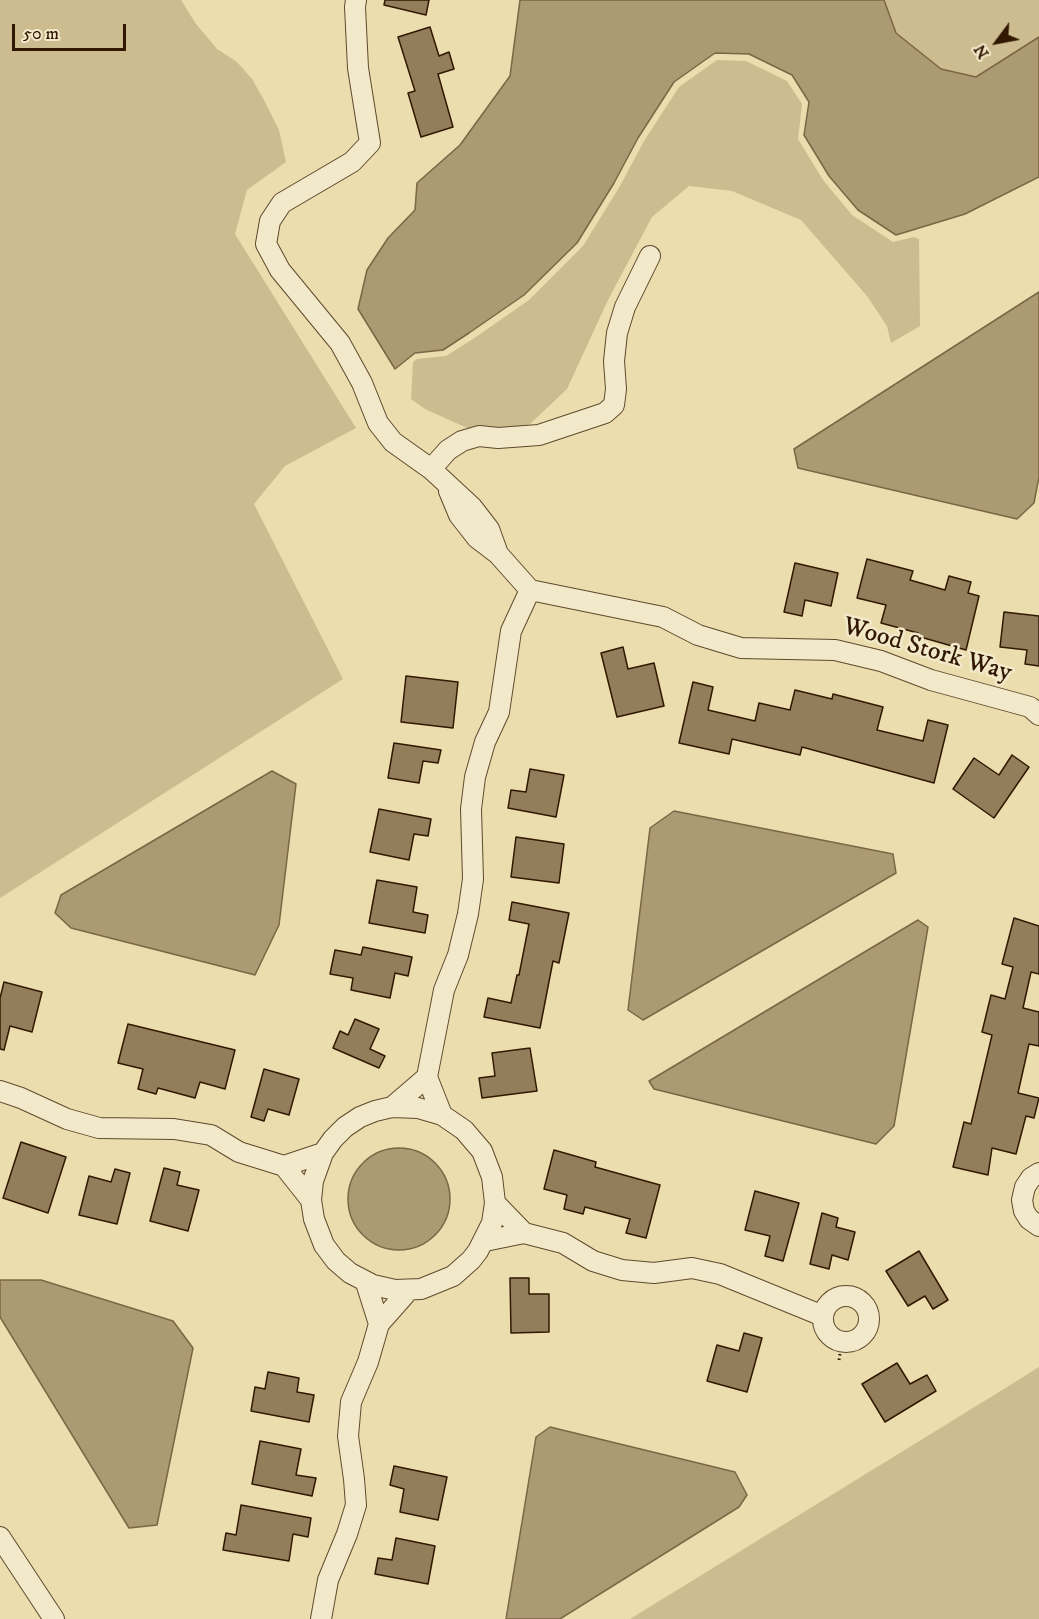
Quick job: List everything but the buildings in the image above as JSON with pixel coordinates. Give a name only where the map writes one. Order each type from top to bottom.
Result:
[{"type":"street","points":[[356,0],[358,68],[370,143],[352,162],[282,202],[270,221],[266,244],[280,270],[340,343],[362,383],[378,423],[393,442],[431,469],[472,507],[489,529],[498,554],[530,590],[511,631],[499,712],[485,742],[475,777],[471,809],[473,879],[468,914],[458,955],[444,990],[427,1077],[442,1115]]},
{"type":"street","points":[[431,469],[448,450],[462,441],[479,436],[498,438],[539,435],[604,413],[614,405],[616,389],[614,361],[617,333],[625,307],[650,256]]},
{"type":"street","name":"Wood Stork Way","points":[[530,590],[663,617],[698,635],[741,648],[835,650],[881,661],[931,680],[1036,709]]},
{"type":"street","points":[[392,1107],[427,1077]]},
{"type":"street","points":[[0,1092],[21,1098],[67,1119],[99,1128],[174,1129],[211,1135],[239,1152],[284,1166],[311,1200]]},
{"type":"street","points":[[392,1107],[417,1108],[442,1115],[464,1130],[482,1151],[492,1177],[495,1203],[492,1223],[485,1241],[471,1260],[453,1276],[432,1286],[409,1290],[387,1289],[366,1283],[350,1273],[330,1254],[316,1228],[311,1200],[315,1171],[323,1153],[345,1127],[375,1111],[392,1107]]},
{"type":"street","points":[[284,1166],[323,1153]]},
{"type":"street","points":[[1039,1173],[1031,1178],[1025,1187],[1022,1200],[1024,1211],[1029,1219],[1039,1226]]},
{"type":"street","points":[[495,1203],[524,1233]]},
{"type":"street","points":[[485,1241],[524,1233],[563,1243],[593,1261],[622,1270],[654,1274],[692,1268],[720,1275],[823,1316]]},
{"type":"street","points":[[366,1283],[379,1324]]},
{"type":"street","points":[[321,1619],[328,1580],[356,1505],[348,1436],[351,1402],[368,1362],[379,1324],[409,1290]]},
{"type":"street","points":[[842,1296],[852,1297],[864,1305],[869,1316],[866,1330],[841,1351],[826,1330],[823,1316],[829,1303],[842,1296]]},
{"type":"street","points":[[0,1538],[54,1619]]},
{"type":"shaded area","points":[[0,0],[181,0],[196,24],[217,49],[237,62],[252,79],[279,130],[286,162],[247,190],[235,234],[356,428],[285,466],[254,504],[343,679],[0,898]]},
{"type":"shaded area","points":[[520,0],[884,0],[896,33],[941,69],[976,77],[1039,37],[1039,177],[965,214],[896,235],[858,210],[829,176],[804,135],[809,102],[792,75],[749,54],[715,53],[674,82],[638,138],[614,183],[577,243],[524,295],[443,350],[415,353],[395,369],[358,309],[367,270],[388,238],[415,210],[417,183],[460,145],[510,76]]},
{"type":"shaded area","points":[[884,0],[1039,0],[1039,37],[976,77],[941,69],[896,33]]},
{"type":"shaded area","points":[[717,60],[746,61],[787,81],[802,104],[798,139],[823,180],[852,215],[893,242],[914,237],[919,239],[920,326],[891,343],[887,326],[867,296],[801,220],[732,191],[689,186],[652,217],[608,300],[567,389],[530,424],[496,441],[425,409],[411,399],[413,362],[417,359],[446,356],[473,339],[529,300],[583,246],[620,186],[644,141],[679,87]]},
{"type":"shaded area","points":[[1039,292],[1039,477],[1034,503],[1017,519],[798,468],[794,449]]},
{"type":"shaded area","points":[[272,771],[296,784],[279,925],[255,975],[71,928],[55,913],[61,895]]},
{"type":"shaded area","points":[[674,811],[893,854],[896,873],[643,1020],[628,1010],[650,828]]},
{"type":"shaded area","points":[[918,920],[928,927],[894,1126],[876,1144],[654,1089],[649,1081]]},
{"type":"shaded area","points":[[399,1148],[419,1152],[435,1163],[446,1179],[450,1199],[446,1219],[435,1235],[419,1246],[399,1250],[379,1246],[363,1235],[352,1219],[348,1199],[352,1179],[363,1163],[379,1152]]},
{"type":"shaded area","points":[[0,1280],[41,1280],[173,1321],[193,1348],[157,1525],[129,1528],[0,1317]]},
{"type":"shaded area","points":[[1039,1367],[1039,1619],[630,1619],[999,1392]]},
{"type":"shaded area","points":[[550,1427],[735,1472],[747,1495],[739,1507],[560,1619],[506,1619],[536,1437]]}]
